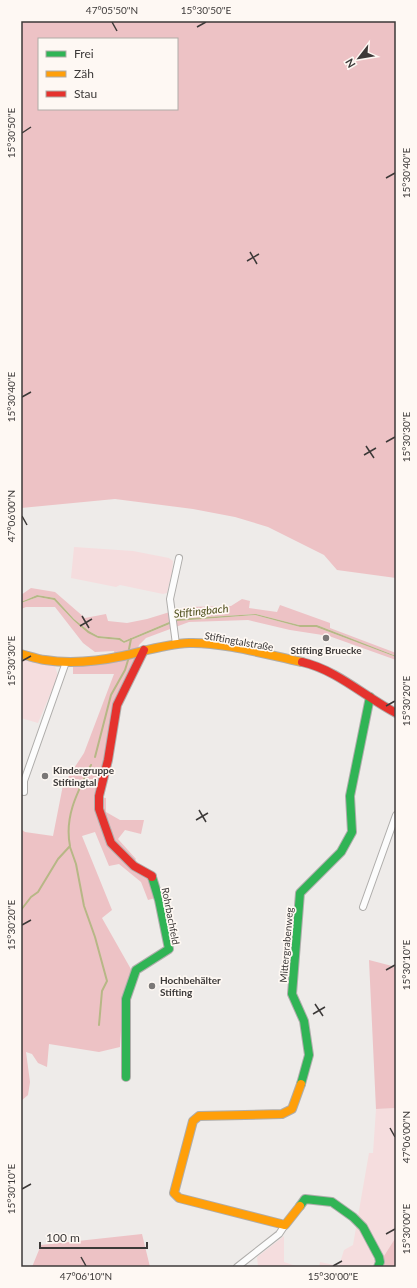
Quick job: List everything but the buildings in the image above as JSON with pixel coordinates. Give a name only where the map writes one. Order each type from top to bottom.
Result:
[{"type":"street","points":[[176,644],[170,599],[179,558]]},
{"type":"street","name":"Stiftingtalstraße","points":[[21,654],[44,660],[74,662],[123,656],[144,650],[176,644],[190,643],[222,646],[310,664],[342,679],[382,706],[396,713]]},
{"type":"street","name":"Rohrbachfeld","points":[[126,1077],[126,999],[136,970],[169,950],[159,900],[152,876],[134,866],[111,844],[100,809],[99,796],[108,760],[117,705],[144,650]]},
{"type":"street","points":[[24,792],[24,781],[66,662]]},
{"type":"street","name":"Mittergrabenweg","points":[[285,1225],[179,1198],[174,1192],[193,1121],[196,1118],[199,1116],[282,1114],[292,1109],[301,1086],[309,1055],[304,1021],[292,994],[300,892],[341,852],[352,832],[350,796],[370,697]]},
{"type":"street","points":[[363,907],[396,815]]},
{"type":"street","points":[[237,1267],[279,1234],[305,1199],[332,1202],[353,1217],[363,1228],[379,1257],[380,1262],[378,1267]]},
{"type":"shaded area","points":[[21,21],[396,21],[396,578],[337,570],[324,555],[268,527],[235,517],[193,509],[115,499],[21,508]]},
{"type":"shaded area","points":[[74,547],[133,551],[169,558],[173,561],[172,573],[167,593],[163,594],[120,585],[116,587],[71,578]]},
{"type":"shaded area","points":[[31,588],[55,592],[85,618],[106,614],[108,621],[127,623],[147,619],[186,607],[231,606],[242,599],[250,601],[249,608],[277,612],[280,605],[330,623],[330,628],[396,653],[396,656],[317,625],[299,625],[256,614],[176,619],[124,641],[120,638],[98,636],[89,631],[74,619],[55,598],[37,595],[21,602],[21,595]]},
{"type":"shaded area","name":"Stiftingbach","points":[[37,595],[55,598],[74,619],[98,636],[120,638],[124,641],[176,619],[256,614],[299,625],[317,625],[396,657],[316,627],[300,627],[255,615],[177,621],[124,643],[119,640],[98,638],[88,633],[54,600],[38,597],[21,603]]},
{"type":"shaded area","points":[[38,597],[54,600],[73,620],[98,638],[119,640],[124,643],[177,621],[255,615],[300,627],[316,627],[396,657],[396,660],[329,636],[290,630],[248,620],[189,622],[146,638],[139,645],[135,663],[113,703],[104,759],[94,796],[106,798],[106,812],[120,820],[144,820],[141,834],[125,830],[118,839],[136,859],[130,867],[148,879],[155,898],[148,900],[141,882],[119,864],[109,866],[95,832],[82,836],[112,910],[102,918],[132,971],[123,997],[120,1047],[99,1052],[49,1044],[47,1067],[38,1063],[32,1054],[26,1052],[30,1082],[28,1095],[21,1101],[21,829],[25,832],[53,836],[63,785],[84,753],[114,674],[73,674],[73,666],[116,661],[114,651],[95,652],[83,643],[55,607],[26,607],[21,609],[21,603]]},
{"type":"shaded area","points":[[21,659],[55,666],[58,676],[38,723],[21,718]]},
{"type":"shaded area","points":[[369,960],[396,967],[396,1108],[376,1109]]},
{"type":"shaded area","points":[[396,1108],[396,1237],[384,1256],[381,1267],[319,1267],[320,1262],[339,1266],[344,1250],[353,1245],[369,1153],[373,1153],[376,1109]]},
{"type":"shaded area","points":[[142,1234],[150,1267],[32,1267],[41,1245]]},
{"type":"shaded area","points":[[284,1236],[284,1262],[299,1267],[258,1267],[257,1257]]},
{"type":"shaded area","points":[[396,1237],[396,1267],[381,1267],[384,1256]]},
{"type":"waterway","points":[[129,649],[131,639]]},
{"type":"waterway","points":[[95,757],[111,695],[125,670],[129,657]]},
{"type":"waterway","points":[[21,910],[31,897],[38,892],[58,859],[70,846],[69,824],[73,804],[91,765]]},
{"type":"waterway","points":[[70,847],[76,864],[84,906],[95,937],[107,981],[102,991],[99,1025]]},
{"type":"traffic: fast","points":[[301,1084],[309,1055],[304,1021],[292,994],[300,893],[341,852],[352,832],[350,796],[370,697]]},
{"type":"traffic: fast","points":[[126,1077],[126,999],[136,970],[169,949],[159,900],[152,877]]},
{"type":"traffic: fast","points":[[300,1206],[305,1199],[332,1202],[353,1217],[363,1227],[379,1257],[380,1262],[378,1267]]},
{"type":"traffic: slow","points":[[21,654],[39,659],[64,662],[94,661],[172,645],[202,643],[246,650],[302,662]]},
{"type":"traffic: slow","points":[[300,1206],[285,1225],[179,1198],[174,1193],[193,1121],[199,1116],[282,1114],[292,1109],[301,1084]]},
{"type":"traffic: jam","points":[[144,650],[117,705],[108,760],[99,796],[99,809],[111,843],[134,866],[152,877]]},
{"type":"traffic: jam","points":[[302,662],[339,677],[384,707],[396,713]]},
{"type":"place","name":"Stifting Bruecke","points":[[326,638]]},
{"type":"place","name":"Kindergruppe Stiftingtal","points":[[45,776]]},
{"type":"place","name":"Hochbehälter Stifting","points":[[152,986]]}]
